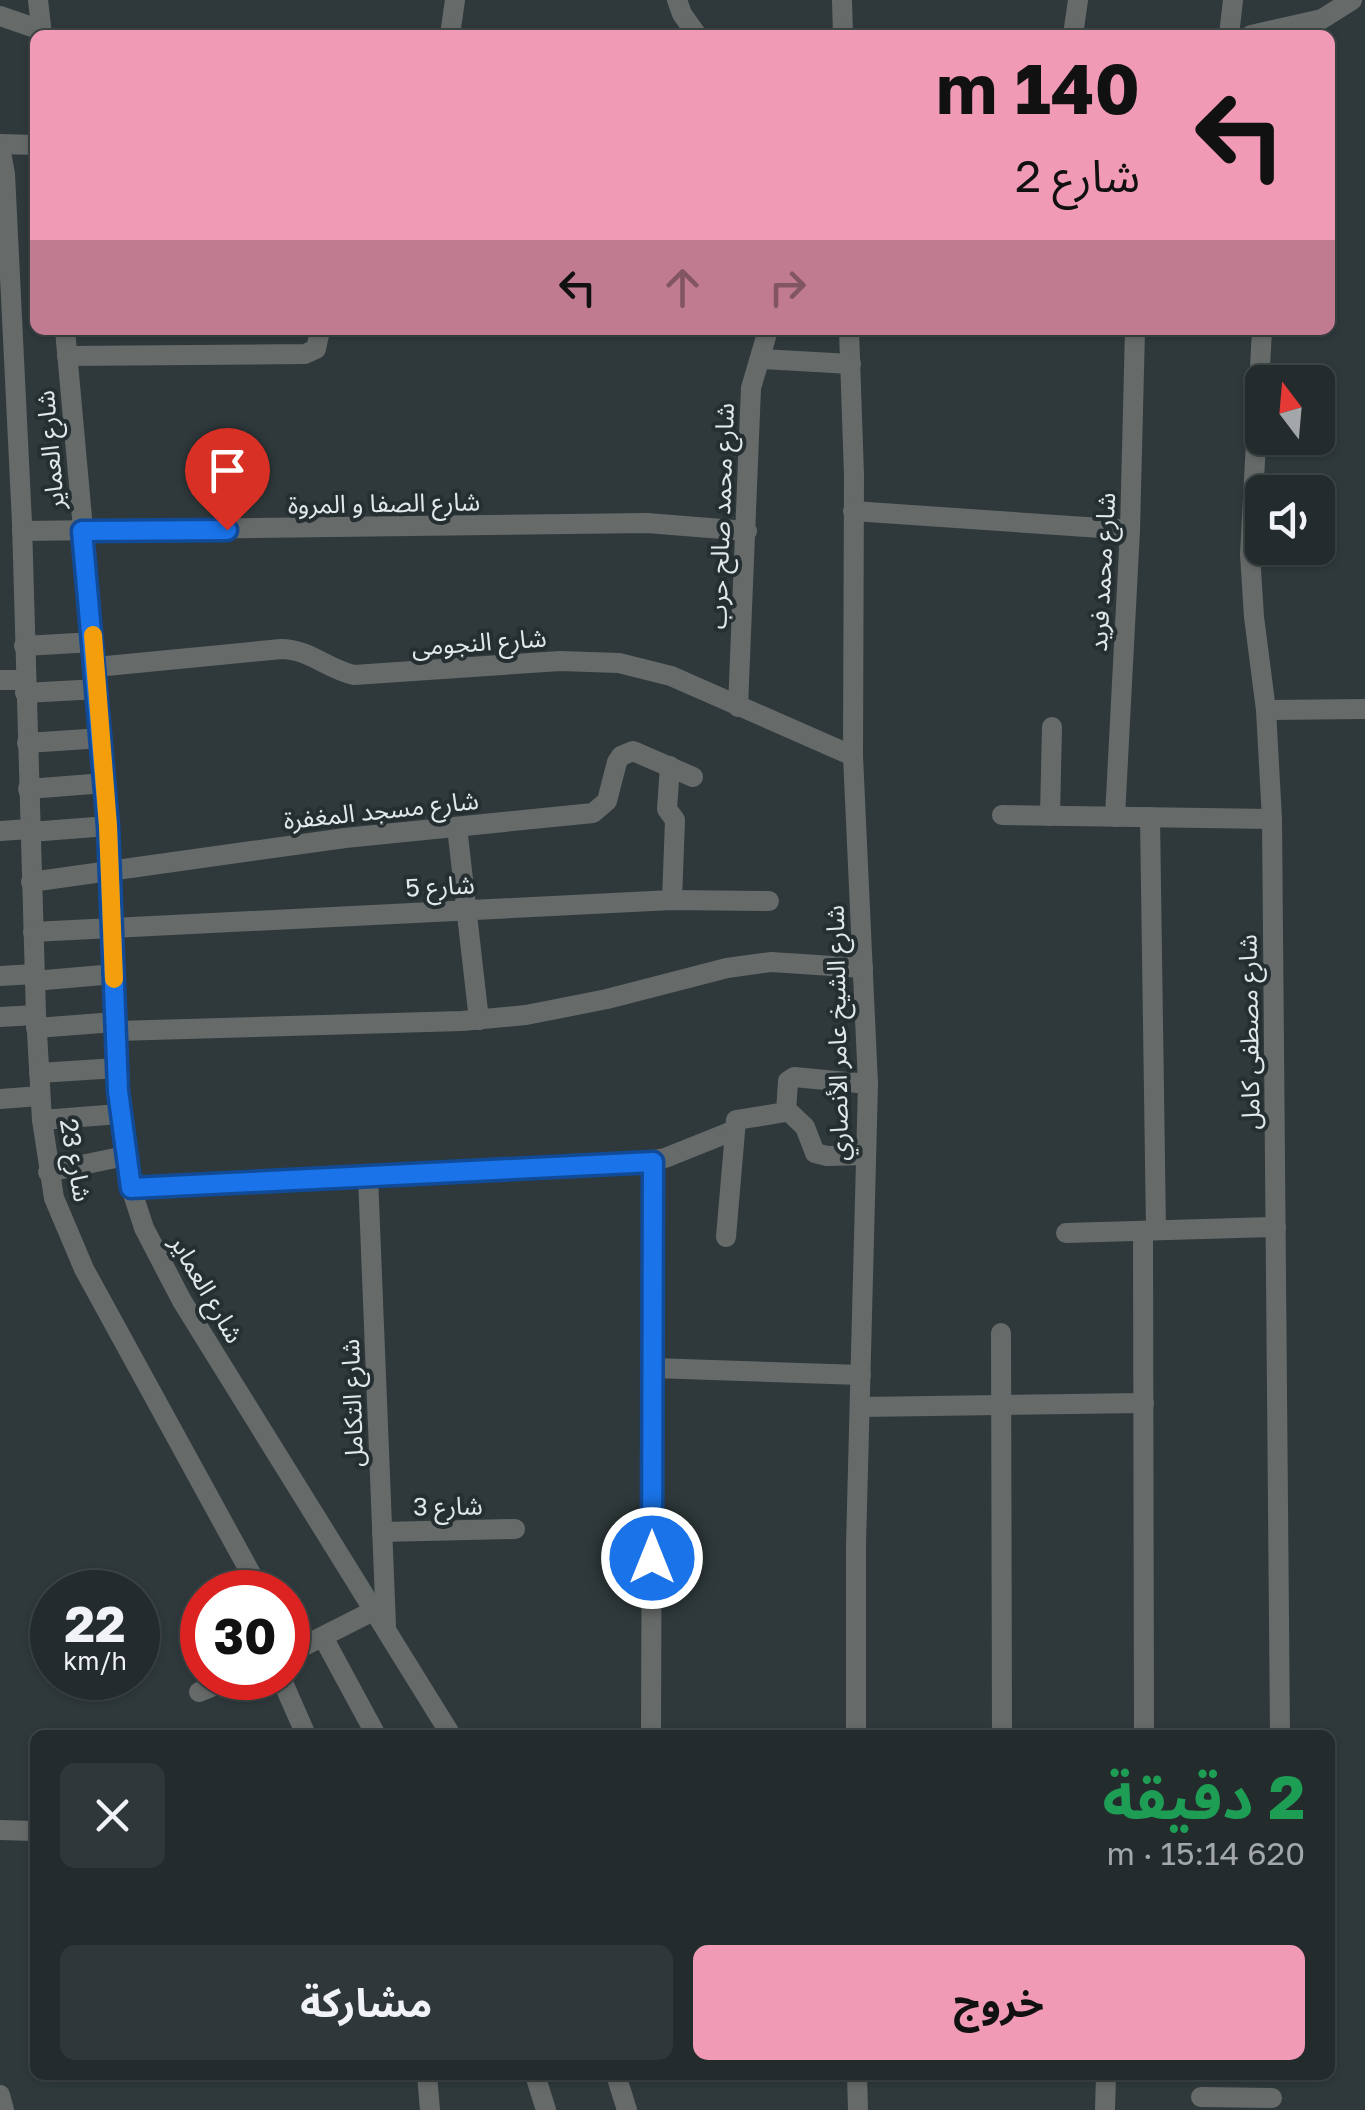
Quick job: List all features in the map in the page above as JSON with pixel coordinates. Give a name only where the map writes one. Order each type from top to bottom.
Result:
[{"type":"street","points":[[38,0],[41,30]]},
{"type":"street","points":[[451,30],[455,0]]},
{"type":"street","points":[[677,0],[693,30]]},
{"type":"street","points":[[842,0],[843,30]]},
{"type":"street","points":[[1075,30],[1078,0]]},
{"type":"street","points":[[1230,30],[1233,0]]},
{"type":"street","points":[[1290,30],[1322,18],[1352,0]]},
{"type":"street","points":[[0,18],[35,30]]},
{"type":"street","points":[[0,145],[30,145]]},
{"type":"street","name":"شارع 23","points":[[0,145],[6,342],[22,527],[36,1022],[48,1172],[63,1223],[84,1270],[249,1570]]},
{"type":"street","name":"شارع العماير","points":[[65,335],[102,738],[117,1068],[131,1188],[144,1228],[168,1277],[447,1730]]},
{"type":"street","points":[[67,356],[305,354],[316,349],[319,335]]},
{"type":"street","name":"شارع محمد صالح حرب","points":[[738,707],[751,388],[767,335]]},
{"type":"street","name":"شارع الشيخ عامر الأنصاري","points":[[849,335],[853,756],[868,1084],[856,1730]]},
{"type":"street","name":"شارع محمد فريد","points":[[1116,816],[1135,335]]},
{"type":"street","name":"شارع مصطفى كامل","points":[[1262,335],[1250,554],[1266,710],[1272,819],[1280,1730]]},
{"type":"street","points":[[760,359],[850,364]]},
{"type":"street","points":[[852,511],[1130,530]]},
{"type":"street","name":"شارع الصفا و المروة","points":[[0,523],[82,531],[646,523],[747,531]]},
{"type":"street","points":[[24,646],[94,642]]},
{"type":"street","name":"شارع النجومى","points":[[0,680],[25,687],[281,649],[303,651],[330,668],[354,674],[592,661],[619,663],[671,676],[853,756]]},
{"type":"street","points":[[1266,710],[1365,709]]},
{"type":"street","points":[[1050,816],[1052,727]]},
{"type":"street","points":[[27,743],[102,738]]},
{"type":"street","name":"شارع مسجد المغفرة","points":[[31,882],[292,844],[599,811],[607,801],[617,762],[626,753],[639,752],[693,777]]},
{"type":"street","points":[[670,766],[667,809],[675,820],[672,900]]},
{"type":"street","points":[[28,789],[105,783]]},
{"type":"street","points":[[1002,815],[1272,819]]},
{"type":"street","points":[[1144,1730],[1150,817]]},
{"type":"street","points":[[0,830],[108,826]]},
{"type":"street","points":[[457,827],[478,1020]]},
{"type":"street","name":"شارع 5","points":[[33,932],[672,900],[769,901]]},
{"type":"street","points":[[0,1017],[116,1027],[340,1027],[478,1020],[607,999],[726,968],[771,962],[863,968]]},
{"type":"street","points":[[0,976],[114,974]]},
{"type":"street","points":[[39,1074],[117,1068]]},
{"type":"street","points":[[865,1155],[815,1153],[805,1127],[787,1110],[788,1081],[794,1076],[868,1084]]},
{"type":"street","points":[[0,1098],[40,1096]]},
{"type":"street","points":[[726,1237],[736,1120],[787,1110]]},
{"type":"street","points":[[42,1120],[120,1114]]},
{"type":"street","points":[[131,1188],[653,1162],[735,1130]]},
{"type":"street","points":[[48,1172],[125,1156]]},
{"type":"street","points":[[651,1730],[653,1162]]},
{"type":"street","name":"شارع التكامل","points":[[368,1176],[382,1532],[381,1619]]},
{"type":"street","points":[[1066,1233],[1276,1227]]},
{"type":"street","points":[[1001,1333],[1002,1730]]},
{"type":"street","points":[[653,1368],[860,1375]]},
{"type":"street","points":[[860,1407],[1144,1403]]},
{"type":"street","name":"شارع 3","points":[[382,1532],[515,1529]]},
{"type":"street","points":[[310,1642],[381,1619]]},
{"type":"street","points":[[324,1637],[373,1730]]},
{"type":"street","points":[[291,1700],[304,1730]]},
{"type":"street","points":[[0,1830],[30,1831]]},
{"type":"street","points":[[427,2080],[430,2110]]},
{"type":"street","points":[[537,2080],[546,2110]]},
{"type":"street","points":[[618,2080],[627,2110]]},
{"type":"street","points":[[858,2080],[858,2110]]},
{"type":"street","points":[[1106,2080],[1106,2110]]},
{"type":"street","points":[[0,2096],[4,2110]]},
{"type":"street","points":[[1200,2097],[1272,2104]]},
{"type":"slow traffic","points":[[93,635],[108,826],[114,979]]},
{"type":"route","points":[[227,530],[82,531],[108,826],[118,1091],[131,1188],[653,1162],[652,1558]]}]
